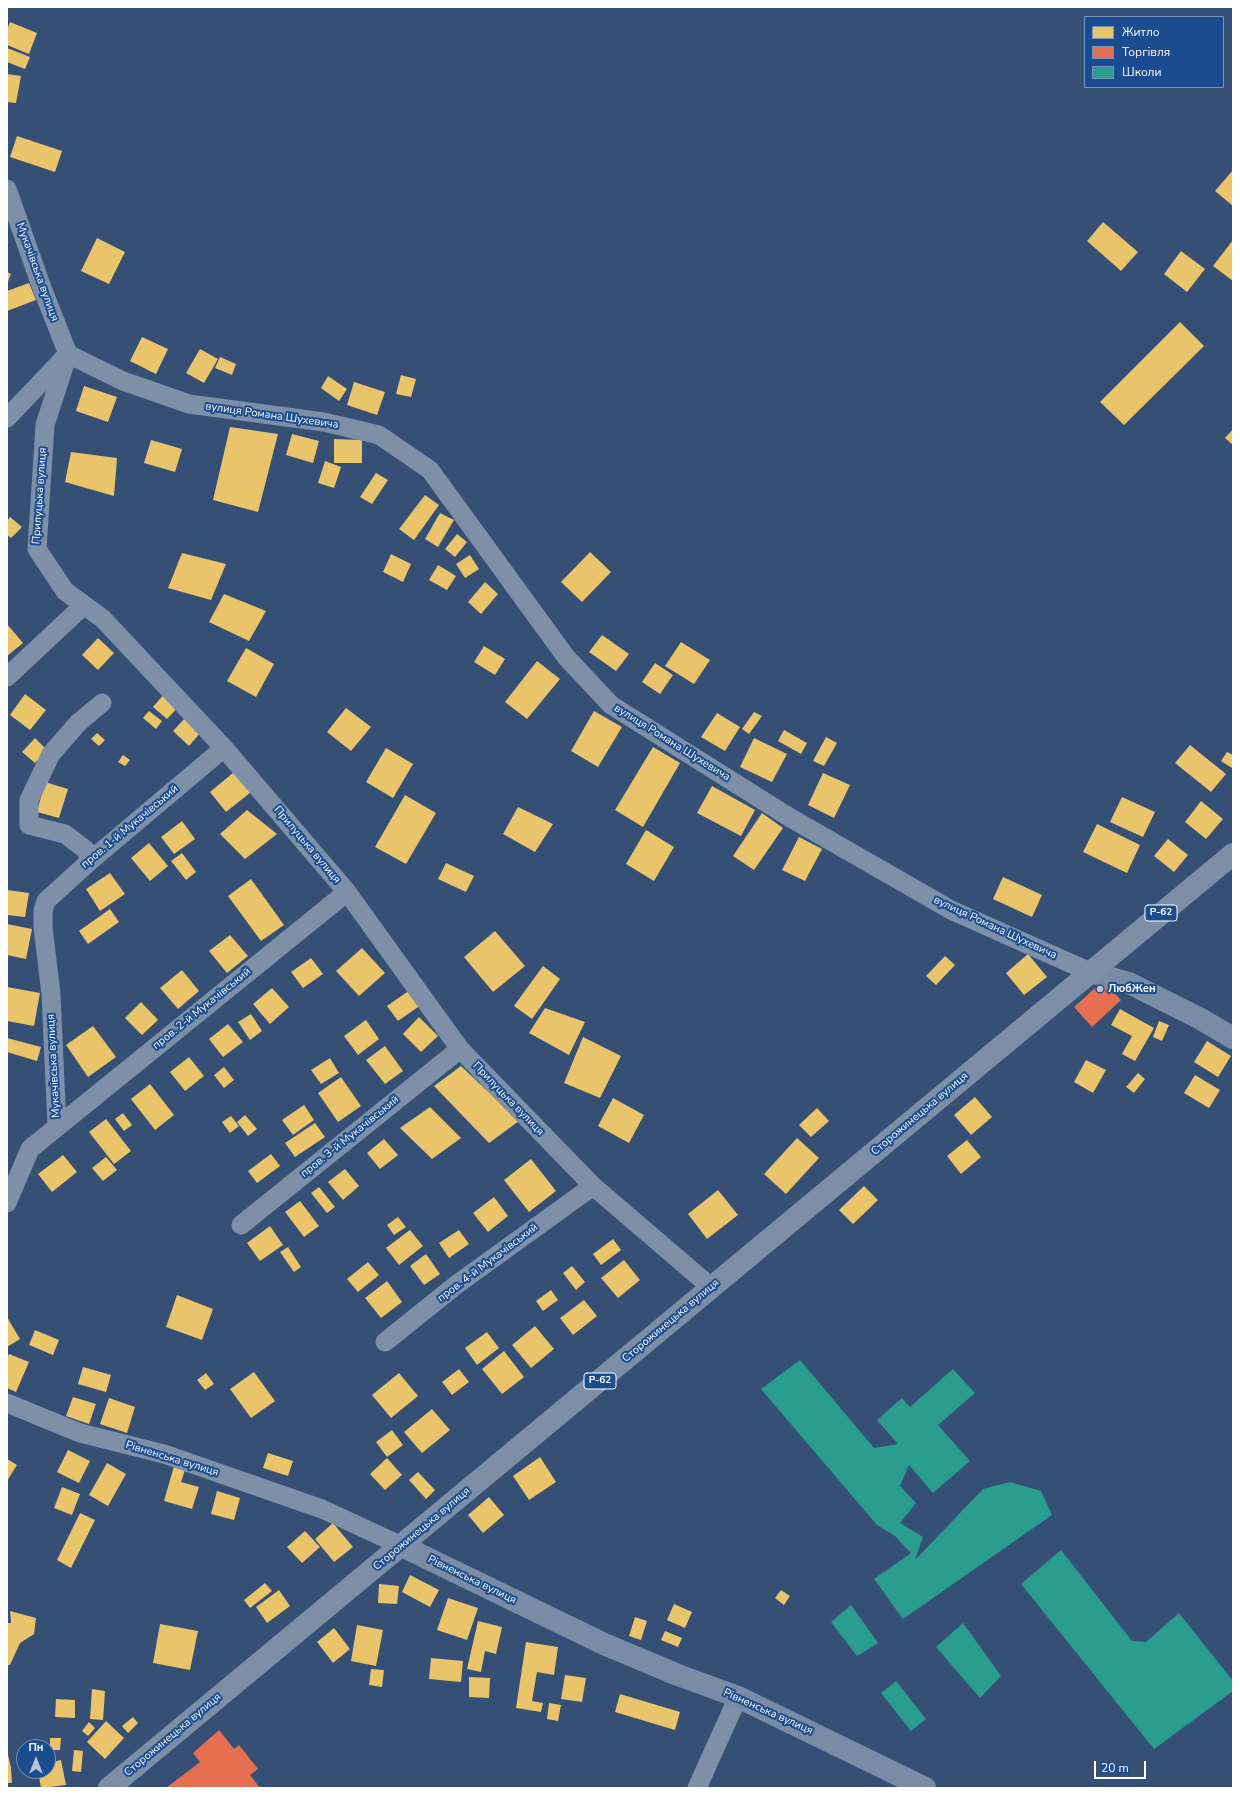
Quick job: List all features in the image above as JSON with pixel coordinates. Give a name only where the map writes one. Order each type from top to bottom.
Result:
[{"type":"main road","name":"Сторожинецька вулиця","points":[[109,1788],[1233,854]]},
{"type":"street","name":"Мукачівська вулиця","points":[[7,189],[42,288],[68,354]]},
{"type":"street","points":[[7,418],[68,354]]},
{"type":"street","name":"Прилуцька вулиця","points":[[68,354],[45,425],[37,549],[65,591],[103,619],[224,748],[347,892],[460,1049],[593,1186],[712,1288]]},
{"type":"street","name":"вулиця Романа Шухевича","points":[[68,354],[123,381],[189,404],[324,422],[379,435],[430,470],[566,657],[611,705],[789,817],[951,910],[1090,972],[1129,983],[1199,1018],[1233,1038]]},
{"type":"street","points":[[7,677],[84,605]]},
{"type":"street","points":[[90,860],[86,850],[65,834],[29,825],[29,800],[51,754],[78,723],[102,703]]},
{"type":"street","name":"пров. 1-й Мукачівський","points":[[43,912],[46,901],[90,860],[224,748]]},
{"type":"street","name":"пров. 2-й Мукачівський","points":[[57,1126],[347,892]]},
{"type":"street","name":"Мукачівська вулиця","points":[[7,1203],[30,1149],[57,1126],[51,994],[43,927],[43,912]]},
{"type":"street","name":"пров. 3-й Мукачівський","points":[[241,1225],[460,1049]]},
{"type":"street","name":"пров. 4-й Мукачівський","points":[[385,1342],[456,1285],[593,1186]]},
{"type":"street","name":"Рівненська вулиця","points":[[7,1403],[80,1433],[164,1454],[322,1509],[604,1644],[678,1675],[738,1697],[925,1788]]},
{"type":"street","points":[[697,1788],[738,1697]]},
{"type":"building: Житло","points":[[10,22],[37,33],[29,54],[7,45],[7,30]]},
{"type":"building: Житло","points":[[7,48],[30,57],[25,69],[7,62]]},
{"type":"building: Житло","points":[[7,74],[21,76],[16,103],[7,102]]},
{"type":"building: Житло","points":[[17,136],[62,151],[55,172],[10,157]]},
{"type":"building: Житло","points":[[1233,170],[1233,206],[1215,191]]},
{"type":"building: Житло","points":[[1103,222],[1138,252],[1121,271],[1087,241]]},
{"type":"building: Житло","points":[[97,238],[125,252],[109,284],[81,271]]},
{"type":"building: Житло","points":[[1233,240],[1233,281],[1213,266]]},
{"type":"building: Житло","points":[[1181,251],[1205,269],[1187,292],[1164,274]]},
{"type":"building: Житло","points":[[7,272],[11,274],[7,284]]},
{"type":"building: Житло","points":[[29,283],[36,300],[7,311],[7,291]]},
{"type":"building: Житло","points":[[1180,322],[1204,346],[1124,425],[1100,402]]},
{"type":"building: Житло","points":[[142,337],[168,349],[156,374],[130,361]]},
{"type":"building: Житло","points":[[200,349],[218,359],[204,383],[186,373]]},
{"type":"building: Житло","points":[[220,357],[236,364],[232,375],[215,368]]},
{"type":"building: Житло","points":[[401,375],[416,379],[411,397],[396,394]]},
{"type":"building: Житло","points":[[328,376],[347,389],[339,401],[321,388]]},
{"type":"building: Житло","points":[[354,382],[385,392],[377,415],[347,405]]},
{"type":"building: Житло","points":[[84,386],[117,397],[108,422],[76,411]]},
{"type":"building: Житло","points":[[230,427],[278,434],[258,512],[213,500]]},
{"type":"building: Житло","points":[[1233,429],[1233,445],[1225,438]]},
{"type":"building: Житло","points":[[292,434],[319,441],[313,463],[286,455]]},
{"type":"building: Житло","points":[[334,439],[362,440],[362,463],[334,463]]},
{"type":"building: Житло","points":[[151,440],[182,449],[175,472],[144,463]]},
{"type":"building: Житло","points":[[71,452],[117,458],[114,496],[65,482]]},
{"type":"building: Житло","points":[[325,461],[341,467],[334,488],[318,483]]},
{"type":"building: Житло","points":[[376,473],[388,480],[372,504],[360,497]]},
{"type":"building: Житло","points":[[425,495],[439,505],[414,540],[399,529]]},
{"type":"building: Житло","points":[[440,513],[454,520],[438,547],[425,539]]},
{"type":"building: Житло","points":[[10,517],[22,527],[11,538],[7,535],[7,521]]},
{"type":"building: Житло","points":[[457,534],[467,542],[455,557],[445,549]]},
{"type":"building: Житло","points":[[590,552],[611,572],[582,602],[561,582]]},
{"type":"building: Житло","points":[[182,553],[226,564],[211,600],[168,588]]},
{"type":"building: Житло","points":[[391,554],[411,564],[403,582],[383,572]]},
{"type":"building: Житло","points":[[470,555],[479,569],[465,578],[456,564]]},
{"type":"building: Житло","points":[[438,565],[456,576],[447,590],[429,580]]},
{"type":"building: Житло","points":[[485,582],[498,594],[481,614],[468,602]]},
{"type":"building: Житло","points":[[224,594],[266,611],[249,641],[209,622]]},
{"type":"building: Житло","points":[[7,624],[23,643],[7,656]]},
{"type":"building: Житло","points":[[602,635],[629,654],[616,671],[589,652]]},
{"type":"building: Житло","points":[[98,638],[114,653],[98,670],[82,655]]},
{"type":"building: Житло","points":[[681,642],[710,660],[694,684],[665,666]]},
{"type":"building: Житло","points":[[484,646],[505,659],[495,675],[474,662]]},
{"type":"building: Житло","points":[[246,648],[274,664],[256,697],[227,681]]},
{"type":"building: Житло","points":[[537,661],[560,679],[527,719],[505,702]]},
{"type":"building: Житло","points":[[655,663],[673,675],[660,694],[642,682]]},
{"type":"building: Житло","points":[[165,693],[179,706],[167,719],[153,707]]},
{"type":"building: Житло","points":[[25,694],[46,710],[30,730],[10,715]]},
{"type":"building: Житло","points":[[346,708],[371,727],[351,751],[327,732]]},
{"type":"building: Житло","points":[[149,711],[162,721],[156,729],[143,718]]},
{"type":"building: Житло","points":[[594,711],[622,727],[598,767],[571,751]]},
{"type":"building: Житло","points":[[754,712],[762,716],[749,734],[742,729]]},
{"type":"building: Житло","points":[[717,713],[740,727],[725,751],[701,737]]},
{"type":"building: Житло","points":[[186,717],[202,731],[189,746],[173,731]]},
{"type":"building: Житло","points":[[784,730],[807,743],[801,754],[778,741]]},
{"type":"building: Житло","points":[[97,733],[105,740],[99,746],[91,739]]},
{"type":"building: Житло","points":[[826,737],[837,743],[824,766],[813,761]]},
{"type":"building: Житло","points":[[35,738],[47,750],[35,763],[22,752]]},
{"type":"building: Житло","points":[[754,738],[787,754],[772,782],[740,767]]},
{"type":"building: Житло","points":[[1190,745],[1226,774],[1211,792],[1175,763]]},
{"type":"building: Житло","points":[[653,747],[680,763],[643,827],[615,810]]},
{"type":"building: Житло","points":[[386,748],[413,764],[393,798],[366,782]]},
{"type":"building: Житло","points":[[1227,752],[1233,755],[1232,768],[1221,761]]},
{"type":"building: Житло","points":[[123,755],[130,760],[125,766],[118,762]]},
{"type":"building: Житло","points":[[234,772],[251,792],[226,812],[210,792]]},
{"type":"building: Житло","points":[[823,773],[850,785],[834,818],[808,805]]},
{"type":"building: Житло","points":[[45,782],[68,789],[59,818],[37,812]]},
{"type":"building: Житло","points":[[712,786],[755,810],[741,836],[697,813]]},
{"type":"building: Житло","points":[[405,795],[436,813],[406,864],[375,847]]},
{"type":"building: Житло","points":[[1122,797],[1155,812],[1143,837],[1110,822]]},
{"type":"building: Житло","points":[[1201,801],[1223,819],[1206,839],[1185,822]]},
{"type":"building: Житло","points":[[518,807],[553,824],[535,852],[503,834]]},
{"type":"building: Житло","points":[[247,810],[277,834],[245,859],[220,834]]},
{"type":"building: Житло","points":[[762,813],[783,828],[754,870],[733,856]]},
{"type":"building: Житло","points":[[182,821],[195,839],[174,854],[161,837]]},
{"type":"building: Житло","points":[[1097,824],[1140,845],[1127,873],[1083,852]]},
{"type":"building: Житло","points":[[646,830],[674,847],[654,881],[626,864]]},
{"type":"building: Житло","points":[[799,837],[822,849],[805,881],[782,870]]},
{"type":"building: Житло","points":[[1168,839],[1188,855],[1174,872],[1154,856]]},
{"type":"building: Житло","points":[[149,843],[168,866],[150,881],[131,858]]},
{"type":"building: Житло","points":[[182,853],[196,872],[186,880],[171,861]]},
{"type":"building: Житло","points":[[446,863],[474,876],[466,892],[438,879]]},
{"type":"building: Житло","points":[[110,873],[125,894],[100,911],[86,889]]},
{"type":"building: Житло","points":[[1003,877],[1042,895],[1032,917],[993,899]]},
{"type":"building: Житло","points":[[251,879],[284,925],[261,941],[228,896]]},
{"type":"building: Житло","points":[[7,890],[29,893],[25,917],[7,915]]},
{"type":"building: Житло","points":[[110,909],[119,922],[88,944],[79,931]]},
{"type":"building: Житло","points":[[7,924],[32,929],[26,959],[7,955]]},
{"type":"building: Житло","points":[[495,931],[525,966],[493,992],[464,957]]},
{"type":"building: Житло","points":[[230,935],[248,956],[227,973],[209,951]]},
{"type":"building: Житло","points":[[362,948],[385,973],[359,996],[336,971]]},
{"type":"building: Житло","points":[[1028,954],[1047,977],[1024,995],[1006,973]]},
{"type":"building: Житло","points":[[945,956],[955,965],[936,985],[926,976]]},
{"type":"building: Житло","points":[[311,958],[323,974],[303,988],[291,972]]},
{"type":"building: Житло","points":[[543,966],[560,979],[532,1019],[514,1006]]},
{"type":"building: Житло","points":[[182,970],[199,991],[178,1009],[160,988]]},
{"type":"building: Житло","points":[[7,987],[40,993],[34,1026],[7,1021]]},
{"type":"building: Житло","points":[[272,988],[289,1007],[270,1024],[253,1004]]},
{"type":"building: Житло","points":[[410,990],[421,1005],[398,1021],[387,1006]]},
{"type":"building: Житло","points":[[141,1002],[158,1020],[142,1035],[125,1018]]},
{"type":"building: Житло","points":[[545,1008],[585,1022],[569,1055],[529,1033]]},
{"type":"building: Житло","points":[[1120,1009],[1154,1028],[1135,1061],[1122,1054],[1132,1036],[1111,1025]]},
{"type":"building: Житло","points":[[251,1014],[262,1031],[250,1040],[238,1022]]},
{"type":"building: Житло","points":[[419,1017],[438,1036],[421,1052],[403,1034]]},
{"type":"building: Житло","points":[[366,1020],[379,1039],[358,1055],[344,1036]]},
{"type":"building: Житло","points":[[1159,1021],[1169,1025],[1162,1041],[1153,1037]]},
{"type":"building: Житло","points":[[228,1024],[243,1042],[223,1057],[209,1039]]},
{"type":"building: Житло","points":[[93,1026],[116,1057],[88,1077],[66,1045]]},
{"type":"building: Житло","points":[[583,1037],[621,1056],[600,1098],[564,1083]]},
{"type":"building: Житло","points":[[7,1038],[41,1047],[37,1061],[7,1052]]},
{"type":"building: Житло","points":[[1207,1041],[1231,1056],[1218,1077],[1194,1062]]},
{"type":"building: Житло","points":[[385,1046],[403,1071],[385,1084],[366,1060]]},
{"type":"building: Житло","points":[[189,1057],[204,1076],[185,1091],[170,1072]]},
{"type":"building: Житло","points":[[330,1058],[339,1073],[321,1084],[311,1070]]},
{"type":"building: Житло","points":[[1086,1060],[1106,1070],[1093,1093],[1074,1082]]},
{"type":"building: Житло","points":[[461,1066],[519,1121],[489,1143],[434,1086]]},
{"type":"building: Житло","points":[[224,1067],[234,1080],[224,1088],[214,1075]]},
{"type":"building: Житло","points":[[1138,1073],[1145,1079],[1134,1093],[1126,1087]]},
{"type":"building: Житло","points":[[1195,1075],[1220,1090],[1209,1108],[1184,1093]]},
{"type":"building: Житло","points":[[341,1077],[361,1106],[338,1122],[318,1093]]},
{"type":"building: Житло","points":[[150,1084],[174,1115],[155,1130],[131,1099]]},
{"type":"building: Житло","points":[[975,1097],[992,1117],[971,1135],[954,1115]]},
{"type":"building: Житло","points":[[613,1098],[644,1115],[629,1143],[598,1126]]},
{"type":"building: Житло","points":[[304,1105],[314,1120],[293,1135],[282,1120]]},
{"type":"building: Житло","points":[[430,1107],[461,1138],[432,1159],[400,1128]]},
{"type":"building: Житло","points":[[817,1108],[829,1121],[811,1137],[799,1125]]},
{"type":"building: Житло","points":[[123,1113],[132,1125],[124,1131],[115,1119]]},
{"type":"building: Житло","points":[[245,1115],[257,1129],[248,1136],[237,1122]]},
{"type":"building: Житло","points":[[231,1116],[239,1126],[230,1133],[222,1122]]},
{"type":"building: Житло","points":[[106,1119],[131,1151],[114,1164],[89,1132]]},
{"type":"building: Житло","points":[[315,1123],[325,1137],[295,1157],[285,1143]]},
{"type":"building: Житло","points":[[797,1138],[819,1158],[786,1194],[764,1174]]},
{"type":"building: Житло","points":[[384,1139],[398,1155],[380,1169],[367,1153]]},
{"type":"building: Житло","points":[[967,1140],[981,1157],[961,1174],[947,1156]]},
{"type":"building: Житло","points":[[271,1154],[280,1166],[257,1183],[248,1171]]},
{"type":"building: Житло","points":[[63,1155],[77,1172],[52,1192],[38,1174]]},
{"type":"building: Житло","points":[[106,1157],[117,1170],[103,1181],[92,1168]]},
{"type":"building: Житло","points":[[531,1159],[556,1191],[529,1212],[504,1180]]},
{"type":"building: Житло","points":[[345,1169],[359,1186],[343,1200],[328,1182]]},
{"type":"building: Житло","points":[[864,1186],[878,1200],[853,1224],[839,1210]]},
{"type":"building: Житло","points":[[319,1187],[335,1207],[327,1213],[311,1193]]},
{"type":"building: Житло","points":[[718,1190],[738,1215],[707,1239],[688,1214]]},
{"type":"building: Житло","points":[[494,1197],[508,1216],[488,1232],[473,1213]]},
{"type":"building: Житло","points":[[300,1201],[319,1226],[304,1237],[285,1212]]},
{"type":"building: Житло","points":[[398,1217],[406,1227],[394,1235],[387,1225]]},
{"type":"building: Житло","points":[[270,1226],[283,1245],[260,1261],[247,1243]]},
{"type":"building: Житло","points":[[410,1230],[423,1246],[399,1265],[386,1248]]},
{"type":"building: Житло","points":[[459,1230],[469,1244],[449,1258],[439,1243]]},
{"type":"building: Житло","points":[[613,1239],[621,1250],[601,1265],[593,1254]]},
{"type":"building: Житло","points":[[288,1247],[301,1267],[294,1272],[280,1252]]},
{"type":"building: Житло","points":[[426,1254],[440,1274],[424,1285],[410,1266]]},
{"type":"building: Житло","points":[[624,1260],[640,1280],[618,1298],[601,1278]]},
{"type":"building: Житло","points":[[368,1262],[379,1275],[358,1292],[347,1279]]},
{"type":"building: Житло","points":[[572,1266],[585,1282],[576,1290],[563,1273]]},
{"type":"building: Житло","points":[[387,1281],[402,1302],[381,1318],[365,1298]]},
{"type":"building: Житло","points":[[551,1290],[558,1300],[543,1311],[536,1301]]},
{"type":"building: Житло","points":[[177,1295],[213,1309],[202,1340],[166,1327]]},
{"type":"building: Житло","points":[[584,1300],[597,1316],[573,1335],[560,1318]]},
{"type":"building: Житло","points":[[7,1317],[20,1339],[7,1347]]},
{"type":"building: Житло","points":[[535,1326],[554,1349],[531,1368],[512,1345]]},
{"type":"building: Житло","points":[[35,1330],[59,1340],[53,1355],[29,1345]]},
{"type":"building: Житло","points":[[487,1332],[499,1348],[477,1365],[465,1348]]},
{"type":"building: Житло","points":[[504,1351],[524,1377],[502,1394],[482,1369]]},
{"type":"building: Житло","points":[[9,1354],[29,1362],[16,1392],[7,1388],[7,1359]]},
{"type":"building: Житло","points":[[83,1367],[111,1375],[106,1392],[78,1384]]},
{"type":"building: Житло","points":[[459,1369],[469,1382],[452,1395],[442,1382]]},
{"type":"building: Житло","points":[[254,1372],[275,1401],[251,1418],[230,1389]]},
{"type":"building: Житло","points":[[206,1373],[214,1384],[205,1390],[197,1380]]},
{"type":"building: Житло","points":[[399,1373],[418,1396],[391,1418],[372,1395]]},
{"type":"building: Житло","points":[[73,1397],[96,1404],[89,1424],[66,1416]]},
{"type":"building: Житло","points":[[109,1398],[135,1407],[127,1433],[100,1424]]},
{"type":"building: Житло","points":[[432,1409],[450,1430],[422,1453],[404,1432]]},
{"type":"building: Житло","points":[[392,1430],[403,1445],[387,1457],[376,1442]]},
{"type":"building: Житло","points":[[68,1450],[90,1461],[79,1483],[57,1472]]},
{"type":"building: Житло","points":[[268,1453],[293,1461],[288,1476],[263,1468]]},
{"type":"building: Житло","points":[[540,1457],[556,1482],[529,1500],[513,1476]]},
{"type":"building: Житло","points":[[387,1458],[402,1475],[385,1490],[370,1474]]},
{"type":"building: Житло","points":[[7,1459],[17,1465],[7,1481]]},
{"type":"building: Житло","points":[[107,1463],[126,1474],[108,1506],[89,1495]]},
{"type":"building: Житло","points":[[174,1466],[185,1470],[181,1482],[199,1487],[192,1509],[164,1501]]},
{"type":"building: Житло","points":[[418,1472],[435,1490],[426,1499],[409,1480]]},
{"type":"building: Житло","points":[[62,1487],[80,1494],[72,1515],[54,1508]]},
{"type":"building: Житло","points":[[217,1491],[240,1498],[234,1520],[211,1514]]},
{"type":"building: Житло","points":[[489,1497],[504,1515],[483,1533],[468,1515]]},
{"type":"building: Житло","points":[[80,1513],[95,1520],[71,1568],[57,1560]]},
{"type":"building: Житло","points":[[333,1523],[353,1547],[334,1562],[315,1539]]},
{"type":"building: Житло","points":[[305,1531],[320,1547],[302,1563],[287,1547]]},
{"type":"building: Житло","points":[[410,1575],[439,1590],[430,1607],[402,1592]]},
{"type":"building: Житло","points":[[265,1583],[272,1591],[250,1608],[244,1600]]},
{"type":"building: Житло","points":[[379,1584],[399,1586],[397,1604],[378,1603]]},
{"type":"building: Житло","points":[[279,1590],[290,1606],[267,1623],[256,1607]]},
{"type":"building: Житло","points":[[781,1590],[790,1596],[784,1605],[775,1598]]},
{"type":"building: Житло","points":[[448,1598],[478,1608],[467,1640],[437,1630]]},
{"type":"building: Житло","points":[[674,1604],[692,1612],[685,1628],[667,1620]]},
{"type":"building: Житло","points":[[10,1611],[36,1618],[34,1634],[20,1643],[10,1665],[7,1665],[7,1623],[11,1623]]},
{"type":"building: Житло","points":[[635,1617],[647,1621],[641,1640],[629,1636]]},
{"type":"building: Житло","points":[[478,1621],[502,1627],[496,1654],[485,1651],[481,1672],[467,1669]]},
{"type":"building: Житло","points":[[160,1624],[198,1631],[190,1670],[153,1663]]},
{"type":"building: Житло","points":[[357,1625],[383,1630],[376,1666],[351,1661]]},
{"type":"building: Житло","points":[[334,1628],[350,1649],[333,1663],[317,1642]]},
{"type":"building: Житло","points":[[665,1631],[682,1638],[678,1647],[661,1640]]},
{"type":"building: Житло","points":[[526,1642],[558,1647],[554,1675],[537,1672],[532,1701],[543,1703],[541,1712],[516,1708]]},
{"type":"building: Житло","points":[[431,1658],[463,1661],[461,1682],[429,1679]]},
{"type":"building: Житло","points":[[371,1669],[384,1670],[382,1687],[369,1685]]},
{"type":"building: Житло","points":[[565,1675],[586,1678],[582,1702],[561,1699]]},
{"type":"building: Житло","points":[[469,1677],[490,1678],[489,1698],[469,1697]]},
{"type":"building: Житло","points":[[92,1689],[105,1691],[103,1720],[90,1719]]},
{"type":"building: Житло","points":[[620,1694],[680,1712],[675,1730],[615,1712]]},
{"type":"building: Житло","points":[[56,1699],[75,1700],[75,1718],[55,1717]]},
{"type":"building: Житло","points":[[549,1703],[561,1705],[558,1721],[547,1719]]},
{"type":"building: Житло","points":[[133,1717],[138,1723],[128,1733],[122,1726]]},
{"type":"building: Житло","points":[[106,1721],[124,1738],[105,1759],[87,1742]]},
{"type":"building: Житло","points":[[89,1722],[95,1728],[88,1736],[82,1731]]},
{"type":"building: Житло","points":[[61,1738],[60,1750],[56,1750],[56,1739],[50,1739]]},
{"type":"building: Житло","points":[[7,1750],[11,1768],[12,1783],[7,1783]]},
{"type":"building: Житло","points":[[74,1750],[83,1751],[81,1772],[72,1771]]},
{"type":"building: Житло","points":[[61,1760],[66,1785],[41,1788],[39,1779],[56,1779],[56,1761]]},
{"type":"building: Торгівля","points":[[1103,981],[1121,1000],[1092,1027],[1074,1007]]},
{"type":"building: Торгівля","points":[[219,1730],[234,1749],[239,1745],[258,1769],[250,1775],[260,1788],[166,1788],[200,1762],[193,1753]]},
{"type":"building: Школи","points":[[800,1360],[874,1448],[898,1444],[877,1420],[902,1398],[910,1407],[953,1369],[975,1393],[938,1425],[970,1461],[933,1493],[909,1465],[900,1486],[916,1503],[900,1523],[923,1537],[915,1560],[983,1489],[1010,1482],[1041,1491],[1052,1515],[903,1619],[874,1579],[911,1553],[895,1536],[877,1525],[761,1389]]},
{"type":"building: Школи","points":[[1061,1550],[1132,1641],[1146,1642],[1179,1613],[1233,1681],[1233,1691],[1154,1749],[1021,1584]]},
{"type":"building: Школи","points":[[851,1605],[878,1643],[857,1656],[831,1622]]},
{"type":"building: Школи","points":[[963,1623],[1001,1676],[980,1698],[936,1647]]},
{"type":"building: Школи","points":[[896,1681],[926,1719],[911,1731],[881,1693]]},
{"type":"place","name":"ЛюбЖен","points":[[1100,989]]}]
